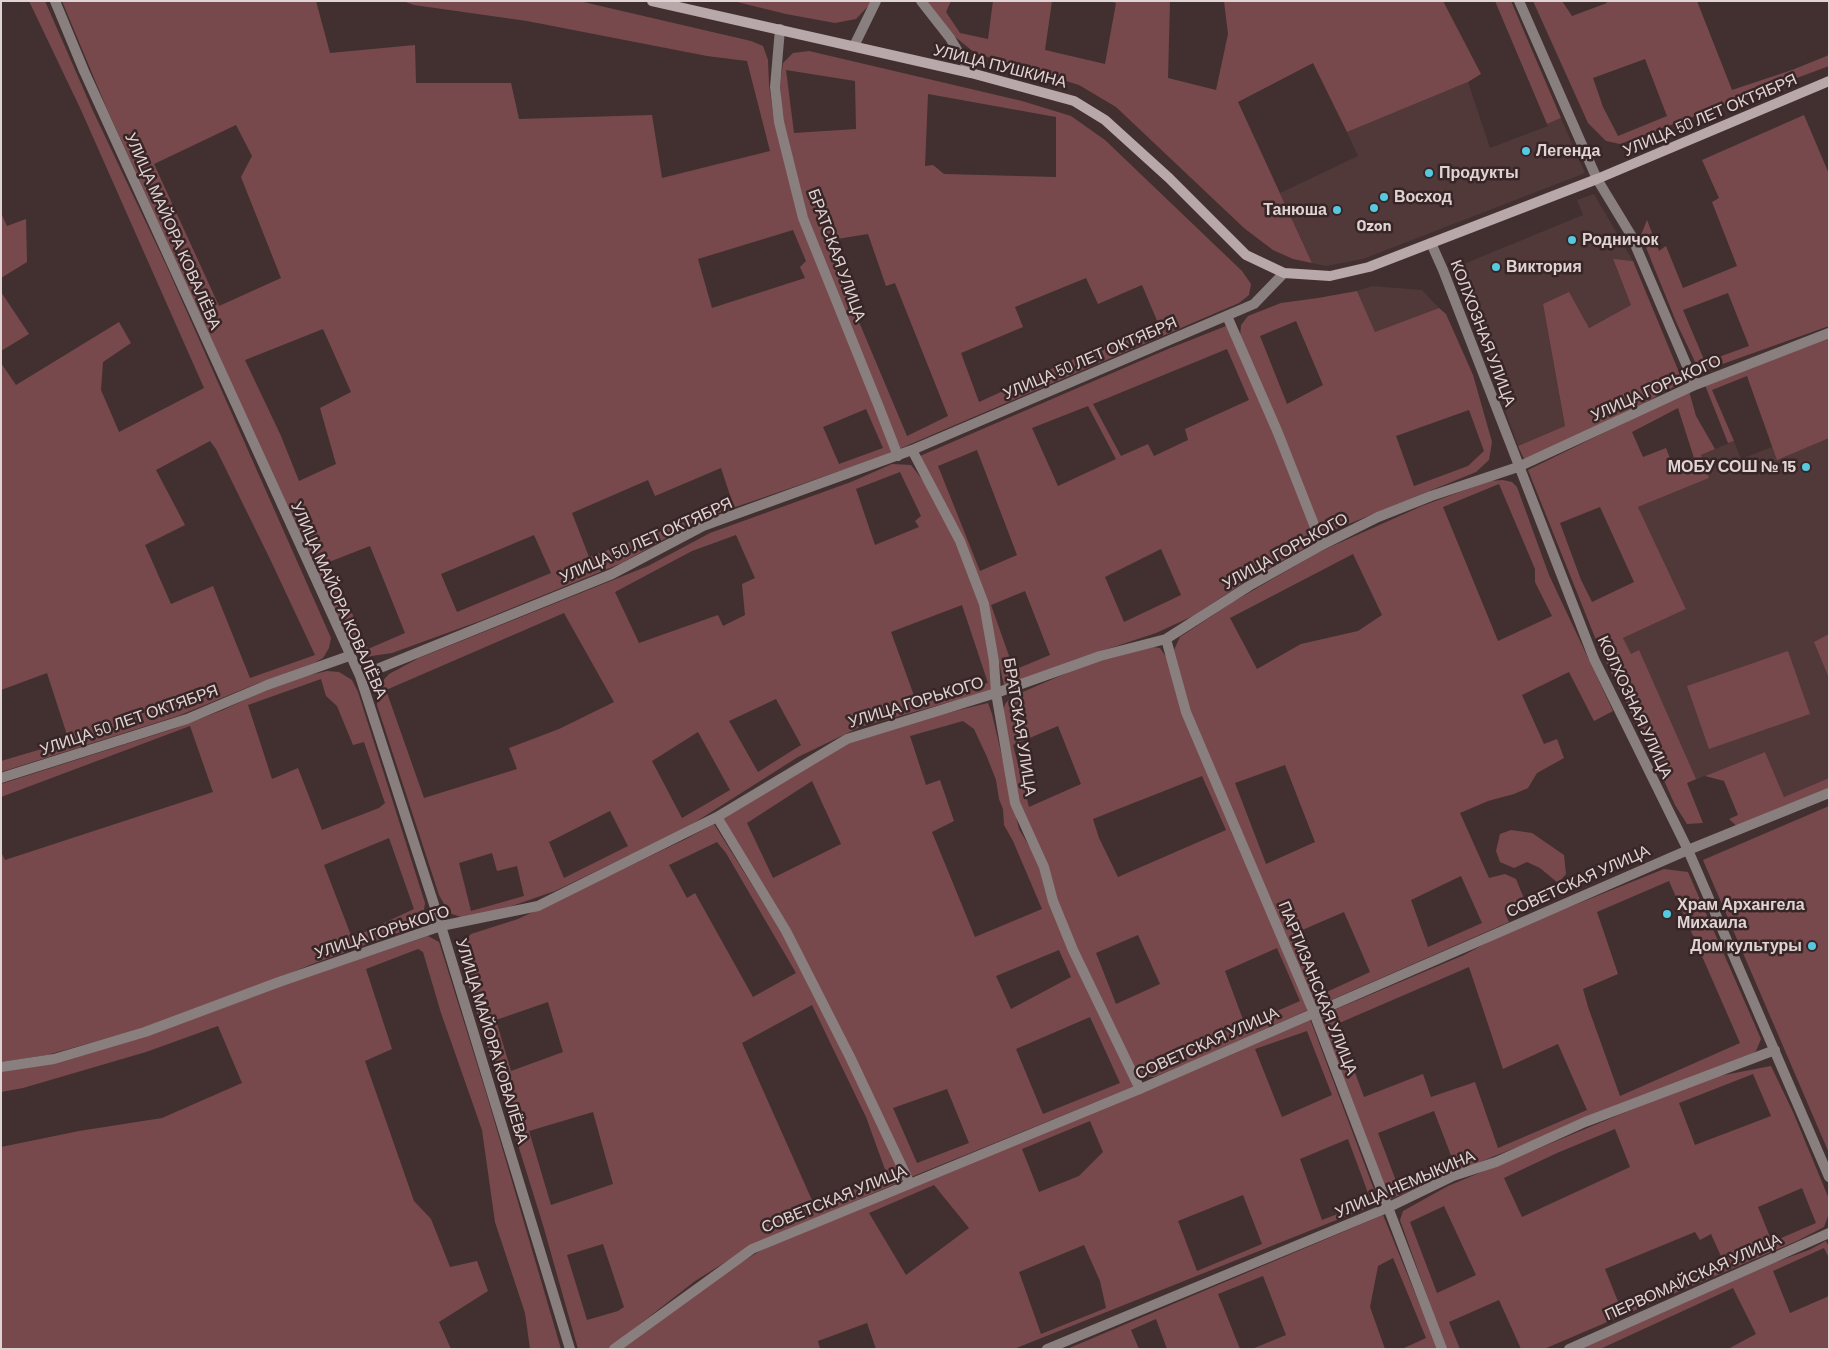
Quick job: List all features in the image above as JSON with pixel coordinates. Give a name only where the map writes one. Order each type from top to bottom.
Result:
[{"type":"main road","name":"УЛИЦА ПУШКИНА","points":[[652,1],[972,73],[1074,101],[1106,120],[1170,178],[1246,255],[1284,273]]},
{"type":"main road","name":"УЛИЦА 50 ЛЕТ ОКТЯБРЯ","points":[[1284,273],[1330,276],[1369,267],[1597,179],[1829,81]]},
{"type":"street","name":"УЛИЦА МАЙОРА КОВАЛЁВА","points":[[55,1],[84,70],[349,656],[360,676],[441,926],[570,1349]]},
{"type":"street","points":[[854,46],[876,1]]},
{"type":"street","points":[[921,1],[950,38],[972,73]]},
{"type":"street","points":[[1519,1],[1597,179],[1631,236],[1695,385]]},
{"type":"street","name":"БРАТСКАЯ УЛИЦА","points":[[780,29],[775,87],[779,122],[803,218],[880,406],[898,456]]},
{"type":"street","name":"КОЛХОЗНАЯ УЛИЦА","points":[[1431,243],[1594,659],[1688,850],[1829,1177]]},
{"type":"street","name":"УЛИЦА 50 ЛЕТ ОКТЯБРЯ","points":[[360,676],[612,574],[703,526],[898,456],[1227,316],[1254,304],[1284,273]]},
{"type":"street","points":[[1227,316],[1278,433],[1322,545]]},
{"type":"street","name":"УЛИЦА ГОРЬКОГО","points":[[1,1067],[54,1059],[145,1032],[270,985],[441,926],[538,906],[717,817],[847,739],[996,693],[1100,656],[1166,639],[1249,586],[1322,545],[1378,517],[1431,496],[1518,467],[1695,385],[1829,333]]},
{"type":"street","name":"БРАТСКАЯ УЛИЦА","points":[[912,450],[960,542],[984,604],[994,661],[996,693],[1015,803],[1044,867],[1053,901],[1073,950],[1140,1090]]},
{"type":"street","name":"ПАРТИЗАНСКАЯ УЛИЦА","points":[[1166,639],[1186,712],[1314,1013],[1442,1349]]},
{"type":"street","name":"УЛИЦА 50 ЛЕТ ОКТЯБРЯ","points":[[1,778],[187,719],[267,685],[349,656]]},
{"type":"street","name":"СОВЕТСКАЯ УЛИЦА","points":[[614,1349],[752,1249],[1140,1090],[1688,850],[1829,793]]},
{"type":"street","points":[[717,817],[786,931],[850,1057],[910,1184]]},
{"type":"street","name":"УЛИЦА НЕМЫКИНА","points":[[1047,1349],[1387,1208],[1453,1176],[1496,1162],[1585,1122],[1775,1050]]},
{"type":"street","name":"ПЕРВОМАЙСКАЯ УЛИЦА","points":[[1569,1349],[1828,1236]]},
{"type":"shaded area","points":[[29,1],[45,1],[93,111],[167,267],[331,638],[329,648],[323,658],[314,663],[178,716],[1,772],[1,761],[69,741],[47,673],[1,690],[1,363],[16,385],[119,322],[131,343],[103,362],[101,390],[119,432],[204,388],[81,110]],"holes":[[[210,441],[216,449],[315,655],[250,678],[213,586],[171,604],[145,545],[185,525],[156,470]]]},
{"type":"shaded area","points":[[62,1],[316,1],[330,53],[415,45],[416,83],[511,83],[519,119],[652,115],[662,178],[770,151],[747,61],[707,56],[527,21],[414,5],[403,1],[579,1],[751,41],[763,46],[768,60],[773,113],[782,151],[892,453],[698,520],[622,563],[480,621],[392,653],[365,657],[353,651],[107,109]],"holes":[[[236,125],[252,156],[241,177],[281,278],[219,306],[154,164]],[[793,230],[806,261],[800,267],[805,278],[712,308],[698,259]],[[323,329],[351,392],[320,408],[336,464],[299,481],[281,436],[245,360]],[[866,409],[883,448],[839,464],[823,427]],[[721,468],[733,504],[589,557],[572,513],[648,480],[655,496]],[[534,535],[551,573],[457,612],[441,574]],[[370,546],[405,633],[368,649],[329,562]]]},
{"type":"shaded area","points":[[733,1],[873,1],[856,19],[835,23],[786,14]]},
{"type":"shaded area","points":[[927,1],[951,1],[946,12],[960,33],[988,39],[993,1],[1052,1],[1045,50],[1105,64],[1116,3],[1109,1],[1170,1],[1168,78],[1216,90],[1228,34],[1224,1],[1443,1],[1481,74],[1468,82],[1347,132],[1313,63],[1238,102],[1312,263],[1293,259],[1273,250],[1244,228],[1116,107],[1079,85],[975,53],[954,36]]},
{"type":"shaded area","points":[[1495,1],[1511,1],[1561,118],[1547,124]]},
{"type":"shaded area","points":[[1533,1],[1562,1],[1572,16],[1607,3],[1606,1],[1697,1],[1732,90],[1792,70],[1829,55],[1829,66],[1620,144],[1606,141],[1588,123]],"holes":[[[1645,59],[1667,116],[1618,136],[1603,107],[1593,78]]]},
{"type":"shaded area","points":[[809,51],[1022,101],[1071,116],[1105,140],[1242,271],[1251,284],[1249,295],[1239,303],[899,449],[806,216],[782,120],[780,84],[783,63],[793,53]],"holes":[[[786,70],[855,81],[856,129],[794,133]],[[928,94],[1056,117],[1056,177],[944,174],[933,165],[925,166]],[[868,234],[886,286],[895,283],[948,416],[907,436],[825,241]],[[1086,278],[1098,304],[1142,285],[1158,323],[979,402],[961,353],[1023,327],[1015,307]]]},
{"type":"shaded area","points":[[1468,82],[1490,148],[1548,126],[1547,124],[1561,118],[1585,173],[1363,259],[1326,266],[1312,263],[1280,193],[1358,156],[1347,132]]},
{"type":"shaded area","points":[[1804,115],[1829,174],[1829,326],[1700,372],[1677,324],[1641,235],[1647,220],[1659,251],[1666,246],[1683,288],[1737,266],[1712,202],[1719,198],[1702,160]],"holes":[[[1728,293],[1749,346],[1705,362],[1683,310]]]},
{"type":"shaded area","points":[[1594,194],[1633,261],[1613,260],[1631,305],[1588,328],[1543,304],[1565,426],[1518,446],[1454,268],[1583,215],[1577,200]]},
{"type":"shaded area","points":[[1,213],[7,226],[26,219],[27,262],[1,278]]},
{"type":"shaded area","points":[[1613,259],[1633,261],[1681,377],[1672,388],[1646,402],[1525,461],[1518,446],[1565,426],[1543,304],[1569,292],[1589,328],[1631,305]]},
{"type":"shaded area","points":[[1372,286],[1422,290],[1439,308],[1375,332],[1357,291]]},
{"type":"shaded area","points":[[1357,291],[1375,332],[1439,308],[1446,314],[1473,375],[1492,442],[1489,460],[1476,472],[1324,534],[1313,514],[1240,338],[1241,325],[1248,316],[1281,303]],"holes":[[[1296,321],[1323,385],[1287,404],[1260,336]],[[1469,410],[1484,451],[1468,466],[1414,486],[1396,436]]]},
{"type":"shaded area","points":[[1,292],[29,334],[1,351]]},
{"type":"shaded area","points":[[1226,326],[1275,434],[1317,541],[1240,585],[1193,616],[1156,633],[1004,686],[987,602],[920,456],[1168,349]],"holes":[[[1227,349],[1249,400],[1185,429],[1188,440],[1154,456],[1148,444],[1121,456],[1093,404]],[[1088,406],[1116,459],[1058,486],[1032,428]],[[977,450],[1017,555],[980,571],[938,466]],[[1161,549],[1181,595],[1124,622],[1105,577]],[[1025,591],[1050,655],[1014,670],[991,605]]]},
{"type":"shaded area","points":[[1829,337],[1829,438],[1777,460],[1747,376],[1712,390],[1734,441],[1728,443],[1705,385]]},
{"type":"shaded area","points":[[1689,391],[1696,416],[1715,449],[1701,455],[1709,478],[1638,507],[1686,609],[1623,638],[1631,654],[1639,650],[1696,779],[1687,783],[1703,823],[1687,824],[1675,805],[1600,650],[1528,470]],"holes":[[[1678,408],[1694,458],[1673,466],[1666,448],[1643,457],[1632,432]],[[1600,507],[1634,582],[1592,602],[1581,580],[1560,523]]]},
{"type":"shaded area","points":[[1829,413],[1829,778],[1784,797],[1765,752],[1687,783],[1623,638],[1686,609],[1638,507],[1709,478],[1701,455],[1734,441],[1741,459],[1772,447],[1769,439]]},
{"type":"shaded area","points":[[892,464],[911,465],[924,482],[958,546],[981,608],[992,665],[993,690],[860,727],[798,757],[686,828],[555,891],[509,907],[464,918],[449,913],[439,895],[377,705],[379,685],[389,674],[419,658],[648,566],[710,533],[851,482]],"holes":[[[900,472],[921,516],[915,521],[919,527],[875,545],[856,489]],[[736,535],[755,578],[742,584],[745,615],[723,626],[718,615],[639,643],[615,592],[692,551]],[[962,605],[988,683],[917,704],[891,632]],[[564,613],[614,702],[559,729],[509,748],[517,769],[424,798],[386,690]],[[776,699],[801,745],[758,772],[729,721]],[[698,732],[730,790],[682,818],[652,761]],[[610,811],[628,846],[564,878],[549,842]],[[492,853],[497,871],[517,866],[524,896],[471,911],[459,863]]]},
{"type":"shaded area","points":[[1503,480],[1512,482],[1517,487],[1549,575],[1613,711],[1594,721],[1569,672],[1522,695],[1544,744],[1557,739],[1564,758],[1537,773],[1528,788],[1488,801],[1460,813],[1489,878],[1505,874],[1516,879],[1523,896],[1521,905],[1505,913],[1509,922],[1315,1007],[1189,707],[1174,650],[1180,637],[1233,602],[1319,552],[1422,506],[1489,481]],"holes":[[[1499,484],[1535,569],[1535,582],[1552,616],[1498,641],[1443,507]],[[1353,554],[1382,615],[1358,631],[1301,644],[1257,669],[1230,618]],[[1285,765],[1315,842],[1266,864],[1235,783]],[[1461,876],[1482,923],[1428,947],[1411,900]],[[1344,912],[1370,972],[1318,996],[1293,934]]]},
{"type":"shaded area","points":[[1829,634],[1829,678],[1814,642]]},
{"type":"shaded area","points":[[1153,647],[1160,648],[1166,657],[1308,1010],[1154,1077],[1142,1076],[1134,1069],[1075,947],[1019,805],[1002,715],[1005,704],[1011,697],[1090,663]],"holes":[[[1058,726],[1081,784],[1029,807],[1013,745]],[[1202,776],[1226,830],[1118,877],[1099,838],[1093,819]],[[1138,935],[1160,984],[1116,1004],[1096,953]],[[1277,948],[1300,1001],[1245,1025],[1225,971]]]},
{"type":"shaded area","points":[[1788,651],[1810,714],[1709,749],[1687,686]]},
{"type":"shaded area","points":[[327,671],[339,672],[352,680],[358,692],[425,903],[423,916],[417,923],[403,931],[315,963],[222,1001],[144,1028],[47,1055],[1,1062],[1,852],[5,860],[213,792],[190,726],[1,797],[1,784],[173,729],[297,678]],"holes":[[[321,679],[326,696],[337,706],[353,745],[364,742],[385,803],[379,808],[322,830],[298,768],[272,779],[248,705]],[[389,838],[414,909],[352,938],[324,865]]]},
{"type":"shaded area","points":[[988,703],[1019,829],[1041,866],[1135,1086],[911,1177],[723,819],[844,744],[930,717]],"holes":[[[963,721],[974,729],[996,780],[999,799],[1003,809],[1004,825],[1013,841],[1042,909],[975,937],[932,832],[954,821],[940,780],[926,785],[910,736]],[[812,781],[841,844],[773,878],[747,823]],[[1059,950],[1071,977],[1011,1009],[996,976]],[[1090,1017],[1120,1083],[1043,1114],[1016,1049]],[[947,1089],[969,1143],[917,1163],[893,1108]]]},
{"type":"shaded area","points":[[1765,752],[1784,797],[1829,778],[1829,793],[1742,831],[1729,819],[1738,815],[1724,781],[1705,776]]},
{"type":"shaded area","points":[[1829,806],[1829,1153],[1703,860]]},
{"type":"shaded area","points":[[714,824],[782,933],[847,1060],[904,1180],[751,1246],[695,1281],[608,1349],[578,1349],[543,1225],[459,955],[461,946],[471,934],[518,919]],"holes":[[[717,842],[726,853],[796,973],[753,997],[695,893],[687,898],[669,865]],[[548,1002],[563,1052],[511,1071],[496,1020]],[[812,1005],[866,1117],[887,1175],[815,1207],[742,1043]],[[593,1112],[613,1184],[551,1205],[529,1131]],[[603,1244],[624,1307],[618,1311],[587,1320],[567,1255]]]},
{"type":"shaded area","points":[[1511,830],[1532,833],[1564,855],[1566,874],[1558,883],[1540,868],[1527,862],[1514,868],[1500,862],[1496,851],[1500,834]]},
{"type":"shaded area","points":[[1664,869],[1688,872],[1761,1039],[1756,1051],[1748,1057],[1497,1155],[1388,1200],[1320,1016],[1464,955],[1505,933]],"holes":[[[1669,881],[1740,1043],[1620,1096],[1583,989],[1618,974],[1597,912]],[[1469,967],[1503,1069],[1558,1044],[1587,1110],[1498,1148],[1475,1082],[1431,1097],[1423,1074],[1364,1097],[1337,1024]],[[1434,1111],[1455,1166],[1399,1189],[1378,1133]]]},
{"type":"shaded area","points":[[428,936],[439,942],[487,1096],[561,1349],[530,1349],[525,1313],[495,1222],[482,1130],[441,1013],[423,952],[418,949],[366,969],[392,1049],[365,1061],[414,1201],[431,1219],[450,1267],[477,1261],[488,1291],[439,1322],[451,1349],[1,1349],[1,1147],[79,1131],[162,1118],[242,1083],[218,1026],[146,1052],[23,1088],[1,1092],[1,1071],[284,985]]},
{"type":"shaded area","points":[[1310,1019],[1379,1203],[1014,1349],[876,1349],[867,1323],[818,1341],[820,1349],[621,1349],[714,1279],[760,1251],[846,1213]],"holes":[[[1307,1031],[1332,1095],[1282,1117],[1255,1049]],[[1090,1121],[1103,1152],[1079,1176],[1039,1192],[1022,1149]],[[1348,1139],[1371,1201],[1322,1220],[1300,1159]],[[934,1185],[969,1228],[906,1275],[869,1213]],[[1243,1195],[1262,1244],[1197,1271],[1178,1221]],[[1084,1245],[1100,1281],[1106,1308],[1041,1334],[1019,1272]]]},
{"type":"shaded area","points":[[1771,1066],[1793,1112],[1829,1199],[1828,1216],[1824,1227],[1797,1241],[1544,1349],[1521,1349],[1499,1300],[1449,1322],[1460,1349],[1446,1349],[1400,1220],[1403,1211],[1448,1186],[1714,1077]],"holes":[[[1753,1074],[1771,1116],[1695,1145],[1679,1103]],[[1615,1129],[1630,1167],[1522,1217],[1504,1178]],[[1802,1188],[1816,1223],[1772,1242],[1758,1207]],[[1444,1206],[1476,1275],[1437,1293],[1410,1222]],[[1695,1232],[1700,1240],[1711,1234],[1724,1263],[1621,1309],[1605,1269]]]},
{"type":"shaded area","points":[[1383,1215],[1438,1349],[1402,1349],[1426,1338],[1393,1258],[1378,1266],[1370,1307],[1385,1349],[1252,1349],[1286,1335],[1263,1276],[1218,1294],[1240,1349],[1167,1349],[1156,1319],[1131,1330],[1139,1349],[1067,1349]]},
{"type":"shaded area","points":[[1826,1241],[1829,1247],[1829,1258],[1824,1248],[1773,1271],[1790,1313],[1829,1296],[1829,1349],[1728,1349],[1756,1334],[1733,1288],[1600,1349],[1579,1349],[1734,1277],[1809,1250]]},
{"type":"place","name":"Легенда","points":[[1526,151]]},
{"type":"place","name":"Продукты","points":[[1429,173]]},
{"type":"place","name":"Восход","points":[[1384,197]]},
{"type":"place","name":"Ozon","points":[[1374,208]]},
{"type":"place","name":"Танюша","points":[[1337,210]]},
{"type":"place","name":"Родничок","points":[[1572,240]]},
{"type":"place","name":"Виктория","points":[[1496,267]]},
{"type":"place","name":"МОБУ СОШ № 15","points":[[1806,467]]},
{"type":"place","name":"Храм Архангела Михаила","points":[[1667,914]]},
{"type":"place","name":"Дом культуры","points":[[1812,946]]}]
